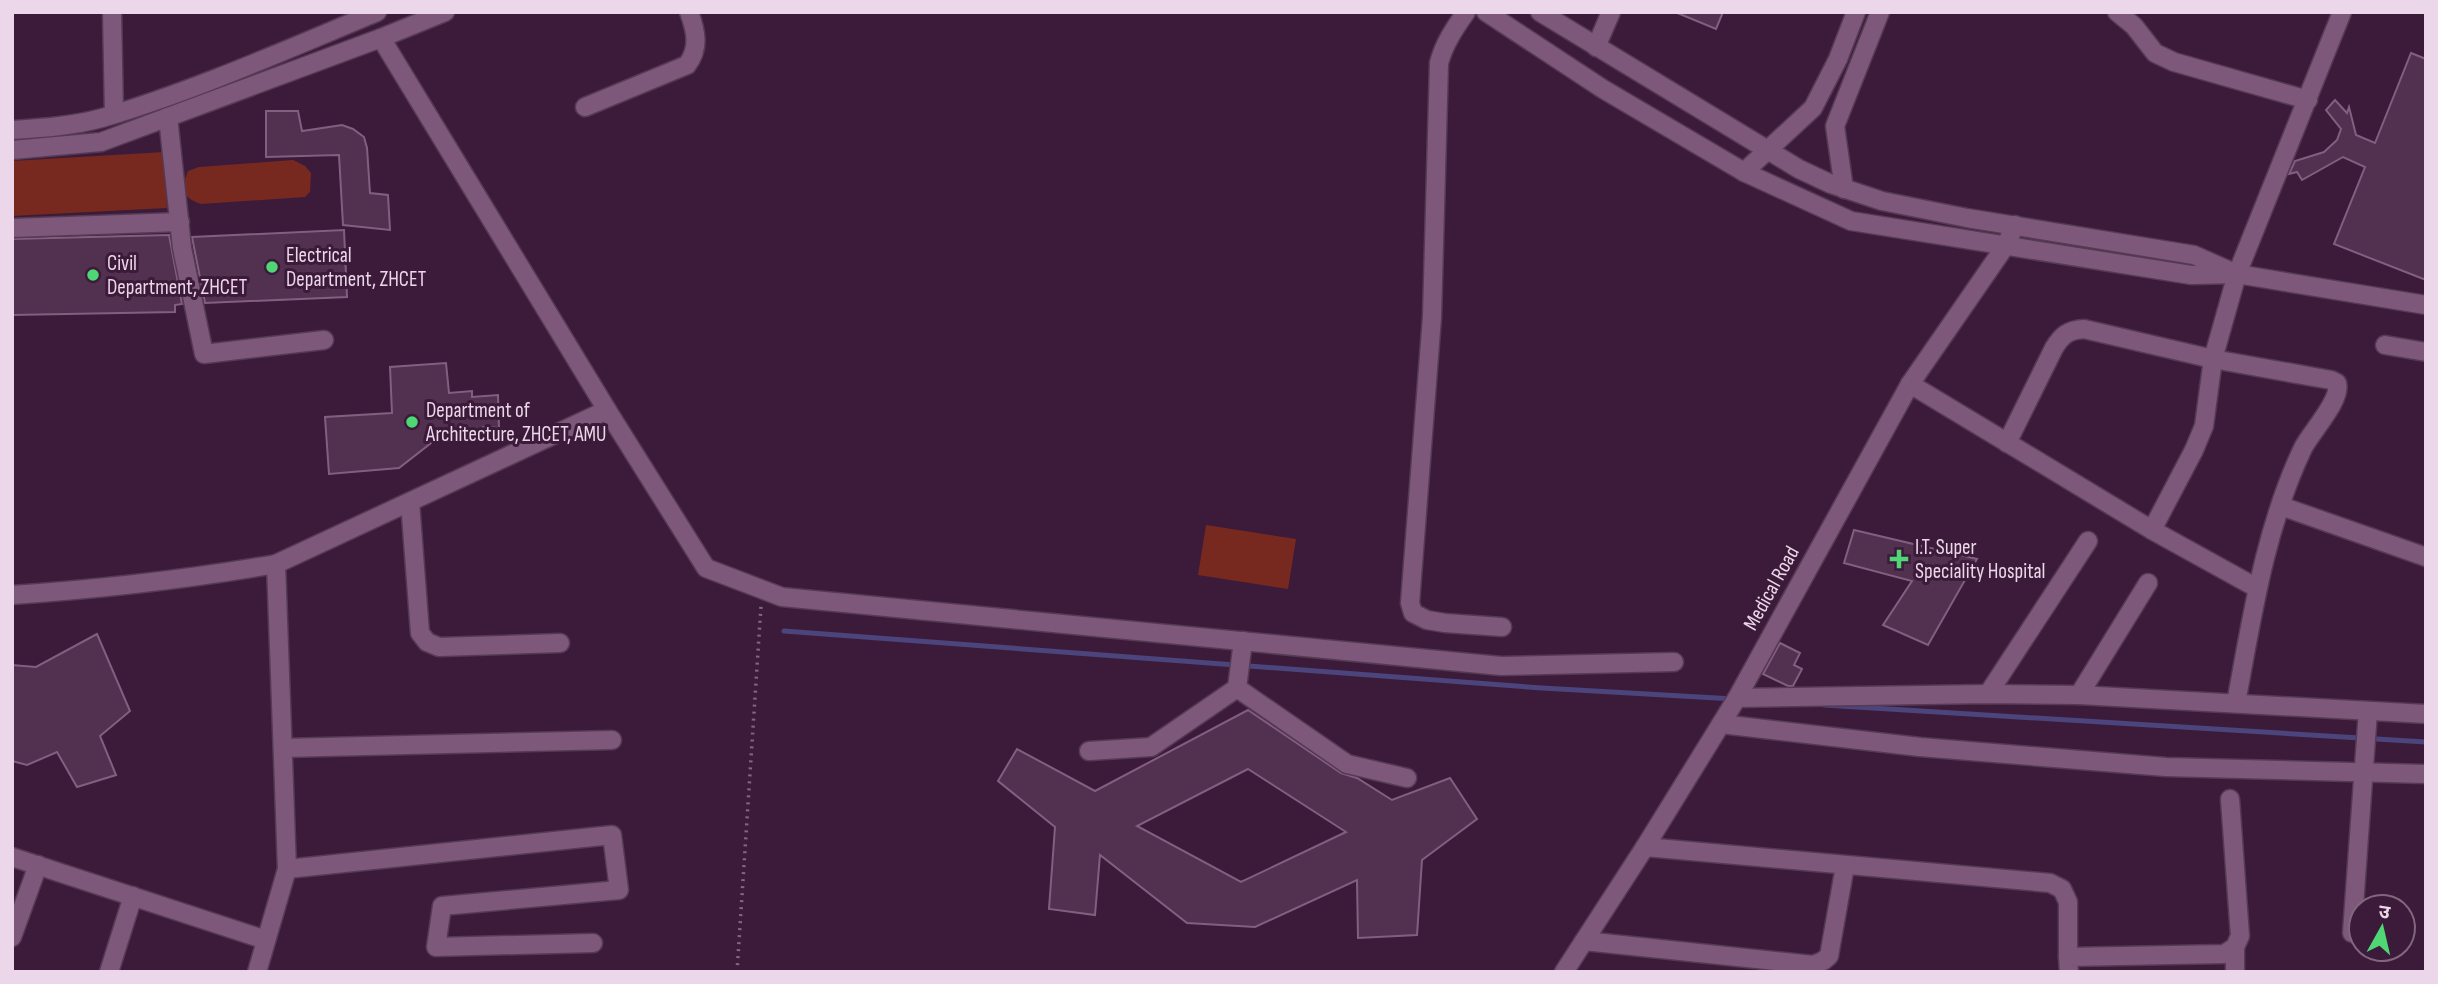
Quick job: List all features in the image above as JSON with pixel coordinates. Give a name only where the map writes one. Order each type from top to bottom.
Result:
[{"type":"street","points":[[112,12],[114,114]]},
{"type":"street","points":[[12,131],[49,128],[114,114],[276,54],[377,12]]},
{"type":"street","points":[[12,150],[100,142],[382,38],[445,12]]},
{"type":"street","points":[[585,107],[687,65],[694,56],[696,47],[696,34],[690,12]]},
{"type":"street","points":[[1466,12],[1442,50],[1439,64],[1432,317],[1410,603],[1413,612],[1427,620],[1502,627]]},
{"type":"street","points":[[1486,12],[1603,89],[1744,172],[1851,221],[2191,275],[2237,274],[2426,305]]},
{"type":"street","points":[[1540,12],[1768,151],[1799,169],[1844,189],[1882,201],[2194,255],[2237,274]]},
{"type":"street","points":[[1596,47],[1611,12]]},
{"type":"street","points":[[1744,172],[1813,108],[1838,59],[1856,12]]},
{"type":"street","points":[[1844,189],[1835,126],[1880,12]]},
{"type":"street","points":[[2118,12],[2134,26],[2155,53],[2175,62],[2308,100]]},
{"type":"street","points":[[2152,530],[2204,426],[2213,359],[2237,274],[2342,12]]},
{"type":"street","points":[[382,38],[706,568],[782,597],[1502,666],[1674,662]]},
{"type":"street","points":[[168,117],[183,248],[204,354],[324,340]]},
{"type":"street","points":[[12,228],[180,222]]},
{"type":"street","name":"Medical Road","points":[[1564,972],[1737,698],[1910,384],[2006,245],[2015,225]]},
{"type":"street","points":[[2007,443],[2054,348],[2062,336],[2071,330],[2084,329],[2213,359],[2337,383],[2337,395],[2304,447],[2281,506],[2257,588],[2236,703]]},
{"type":"street","points":[[2385,345],[2426,352]]},
{"type":"street","points":[[1910,384],[2152,530],[2257,588]]},
{"type":"street","points":[[12,595],[74,591],[276,565],[607,410]]},
{"type":"street","points":[[410,502],[420,633],[426,642],[439,647],[560,643]]},
{"type":"street","points":[[2281,506],[2426,558]]},
{"type":"street","points":[[1988,694],[2088,541]]},
{"type":"street","points":[[257,972],[288,869],[276,565]]},
{"type":"street","points":[[2079,695],[2148,583]]},
{"type":"street","points":[[1089,751],[1151,747],[1237,688],[1243,641]]},
{"type":"street","points":[[1237,688],[1347,764],[1407,778]]},
{"type":"street","points":[[1737,698],[2079,695],[2426,714]]},
{"type":"street","points":[[2355,893],[2368,710]]},
{"type":"street","points":[[1721,724],[1920,747],[2154,766],[2363,767],[2426,774]]},
{"type":"street","points":[[283,748],[612,740]]},
{"type":"street","points":[[2230,799],[2240,936],[2235,947],[2235,972]]},
{"type":"street","points":[[288,869],[612,835],[619,890],[442,906],[436,947],[593,943]]},
{"type":"street","points":[[1645,847],[2050,883],[2062,889],[2068,902],[2069,964],[2224,954],[2235,947]]},
{"type":"street","points":[[12,857],[266,940]]},
{"type":"street","points":[[12,937],[38,865]]},
{"type":"street","points":[[1584,941],[1813,965],[1829,956],[1846,866]]},
{"type":"street","points":[[108,972],[133,896]]},
{"type":"path","points":[[737,972],[762,590]]},
{"type":"shaded area","points":[[164,152],[167,208],[12,216],[12,161]]},
{"type":"shaded area","points":[[293,160],[305,166],[311,173],[310,192],[305,197],[201,204],[190,199],[185,192],[184,182],[188,171],[199,167]]},
{"type":"shaded area","points":[[1206,525],[1296,539],[1288,589],[1198,575]]},
{"type":"building","points":[[1675,12],[1723,12],[1716,29]]},
{"type":"building","points":[[2411,53],[2426,59],[2426,280],[2334,244],[2365,167],[2343,157],[2302,180],[2297,172],[2289,174],[2295,161],[2324,152],[2337,140],[2341,129],[2326,110],[2335,100],[2347,113],[2349,107],[2356,135],[2375,143]]},
{"type":"building","points":[[266,111],[298,111],[302,131],[342,125],[364,137],[370,193],[388,195],[390,230],[343,225],[339,155],[266,157]]},
{"type":"building","name":"Electrical Department, ZHCET","points":[[344,230],[347,297],[205,303],[192,237]]},
{"type":"building","name":"Civil Department, ZHCET","points":[[169,235],[182,304],[175,305],[175,312],[12,315],[12,239]]},
{"type":"building","name":"Department of Architecture, ZHCET, AMU","points":[[446,363],[449,393],[472,391],[472,397],[498,395],[499,428],[483,427],[482,436],[435,440],[399,468],[329,474],[325,417],[392,413],[390,367]]},
{"type":"building","points":[[1854,530],[1977,559],[1928,645],[1883,625],[1912,581],[1844,563]]},
{"type":"building","points":[[97,634],[130,711],[100,736],[116,775],[77,787],[57,752],[27,765],[12,761],[12,665],[36,667]]},
{"type":"building","points":[[1780,643],[1800,653],[1794,665],[1802,669],[1793,686],[1763,674]]},
{"type":"building","points":[[1248,710],[1341,773],[1357,778],[1392,800],[1450,778],[1477,819],[1422,860],[1417,935],[1358,938],[1357,880],[1255,927],[1187,923],[1100,855],[1095,915],[1049,909],[1055,827],[998,781],[1017,749],[1095,791]],"holes":[[[1248,769],[1346,832],[1241,882],[1137,826]]]},
{"type":"waterway","points":[[784,631],[1542,688],[1734,699]]},
{"type":"waterway","points":[[1824,705],[2426,742]]},
{"type":"place","name":"Electrical Department, ZHCET","points":[[272,267]]},
{"type":"place","name":"Civil Department, ZHCET","points":[[93,275]]},
{"type":"place","name":"Department of Architecture, ZHCET, AMU","points":[[412,422]]},
{"type":"place","name":"I.T. Super Speciality Hospital","points":[[1899,559]]}]
